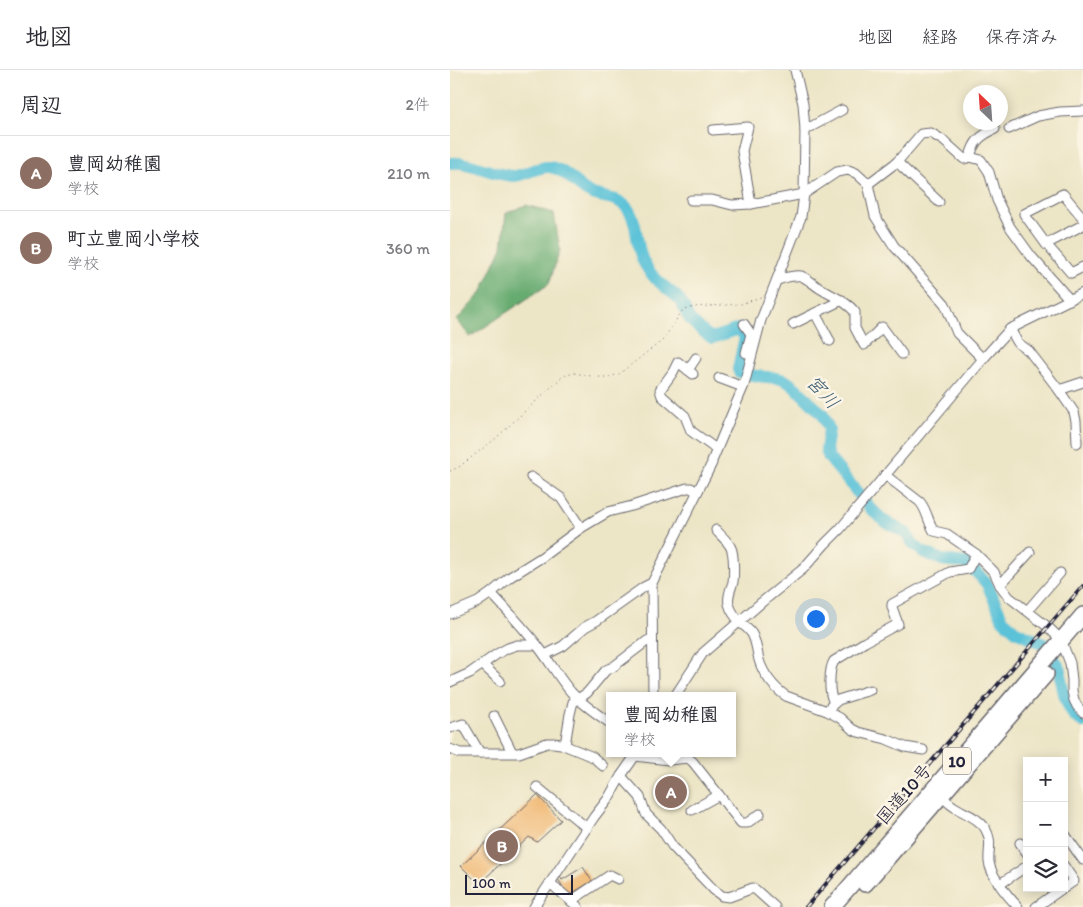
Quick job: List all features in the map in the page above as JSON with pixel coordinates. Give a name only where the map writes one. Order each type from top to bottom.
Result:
[{"type":"highway","name":"国道10号","points":[[832,907],[937,792],[1063,646],[1083,615]]},
{"type":"highway","name":"国道10号","points":[[1063,646],[1083,631]]},
{"type":"highway","name":"国道10号","points":[[845,907],[937,792]]},
{"type":"street","points":[[653,692],[652,583],[712,464],[716,449],[743,386],[761,320],[800,218],[804,194],[805,130],[798,71]]},
{"type":"street","points":[[805,130],[842,110]]},
{"type":"street","points":[[1008,129],[1038,116],[1060,112],[1083,111]]},
{"type":"street","points":[[713,130],[748,127],[742,151],[752,204]]},
{"type":"street","points":[[970,157],[973,146],[983,134],[993,130]]},
{"type":"street","points":[[868,184],[897,162],[921,134],[931,133],[944,141],[964,159],[970,157],[981,160],[989,172],[997,200],[1010,227],[1031,256],[1070,300]]},
{"type":"street","points":[[897,162],[939,202]]},
{"type":"street","points":[[690,200],[712,200],[732,205],[752,204],[804,194],[837,172],[848,170],[856,173],[868,184],[875,216],[894,246],[945,304],[957,333],[984,359]]},
{"type":"street","points":[[1083,218],[1063,194],[1024,214],[1071,273],[1083,267]]},
{"type":"street","points":[[1046,244],[1083,225]]},
{"type":"street","points":[[777,280],[795,276],[814,283],[819,288],[848,304],[855,312],[855,328],[864,345],[882,327],[902,354]]},
{"type":"street","points":[[678,692],[703,653],[803,569],[840,529],[1010,330],[1083,294]]},
{"type":"street","points":[[792,324],[842,300]]},
{"type":"street","points":[[815,313],[830,341]]},
{"type":"street","points":[[744,324],[751,334],[746,356],[749,365]]},
{"type":"street","points":[[1010,330],[1018,343],[1029,351],[1074,412],[1077,443]]},
{"type":"street","points":[[696,358],[691,372],[678,362],[660,390],[662,396],[685,416],[691,431],[716,449]]},
{"type":"street","points":[[719,378],[743,386]]},
{"type":"street","points":[[1059,390],[1083,382]]},
{"type":"street","points":[[885,475],[924,506],[934,531],[947,534],[976,554],[994,572],[1000,585],[1009,597],[1048,627],[1063,646],[1070,663],[1074,700],[1083,713]]},
{"type":"street","points":[[531,477],[562,498],[580,528]]},
{"type":"street","points":[[450,614],[478,602],[580,528],[608,512],[687,488],[697,492]]},
{"type":"street","points":[[716,530],[732,550],[733,580],[728,597],[729,604],[739,622],[754,637],[763,670],[780,692],[827,711],[858,732],[886,739],[905,747],[923,750]]},
{"type":"street","points":[[1000,585],[1030,552]]},
{"type":"street","points":[[834,702],[831,698],[830,671],[834,661],[898,624],[892,604],[950,572],[968,568],[976,554]]},
{"type":"street","points":[[1028,610],[1060,573]]},
{"type":"street","points":[[545,655],[562,646],[585,627],[644,586],[652,583]]},
{"type":"street","points":[[491,593],[537,645],[578,698],[606,720]]},
{"type":"street","points":[[565,745],[573,702],[587,693],[606,670],[652,639]]},
{"type":"street","points":[[450,682],[470,673],[508,648],[517,645],[537,645]]},
{"type":"street","points":[[483,664],[500,682]]},
{"type":"street","points":[[827,711],[838,700],[870,690]]},
{"type":"street","points":[[494,716],[512,752]]},
{"type":"street","points":[[450,728],[463,724],[480,753]]},
{"type":"street","points":[[450,749],[460,753],[524,752],[547,743],[553,743],[565,745],[593,757],[603,766]]},
{"type":"street","points":[[534,907],[586,828],[608,799],[634,757]]},
{"type":"street","points":[[652,757],[669,760],[688,758],[741,823],[747,823],[760,814]]},
{"type":"street","points":[[621,776],[640,797],[646,814],[714,890],[722,896],[729,897],[753,888],[774,907]]},
{"type":"street","points":[[537,787],[586,828]]},
{"type":"street","points":[[937,792],[950,804],[980,822],[984,827],[990,842],[990,868],[1018,907]]},
{"type":"street","points":[[692,810],[719,795]]},
{"type":"street","points":[[1068,839],[1083,860]]},
{"type":"street","points":[[1020,843],[1023,847]]},
{"type":"street","points":[[1000,884],[1023,869]]},
{"type":"street","points":[[1068,872],[1074,881],[1068,885]]},
{"type":"street","points":[[550,883],[575,904],[610,875],[618,879]]},
{"type":"street","points":[[1036,907],[1058,892]]},
{"type":"path","points":[[450,471],[460,467],[496,439],[563,376],[574,373],[610,377],[619,374],[663,340],[682,311],[694,307],[741,304],[760,298],[773,290]]},
{"type":"green space","points":[[526,205],[554,213],[560,250],[549,284],[470,337],[457,320],[481,293],[502,247],[506,213]]},
{"type":"building","points":[[537,795],[561,820],[537,842],[529,837],[479,884],[461,866]]},
{"type":"building","points":[[583,867],[592,881],[568,896],[557,877],[559,875],[562,880]]},
{"type":"waterway","name":"宮川","points":[[450,163],[466,164],[513,176],[544,167],[555,168],[566,174],[590,193],[615,200],[624,205],[634,221],[639,250],[644,263],[655,278],[680,300],[691,321],[712,338],[739,329],[745,337],[739,372],[785,380],[796,388],[823,415],[829,429],[826,450],[829,458],[871,509],[884,521],[906,533],[914,545],[923,552],[942,560],[966,563],[976,572],[987,584],[1003,620],[1016,631],[1046,645],[1061,670],[1061,679],[1068,705],[1074,716],[1083,722]]},
{"type":"railway","points":[[806,907],[1083,586]]},
{"type":"place","name":"豊岡幼稚園","points":[[671,792]]},
{"type":"place","name":"町立豊岡小学校","points":[[502,846]]}]
